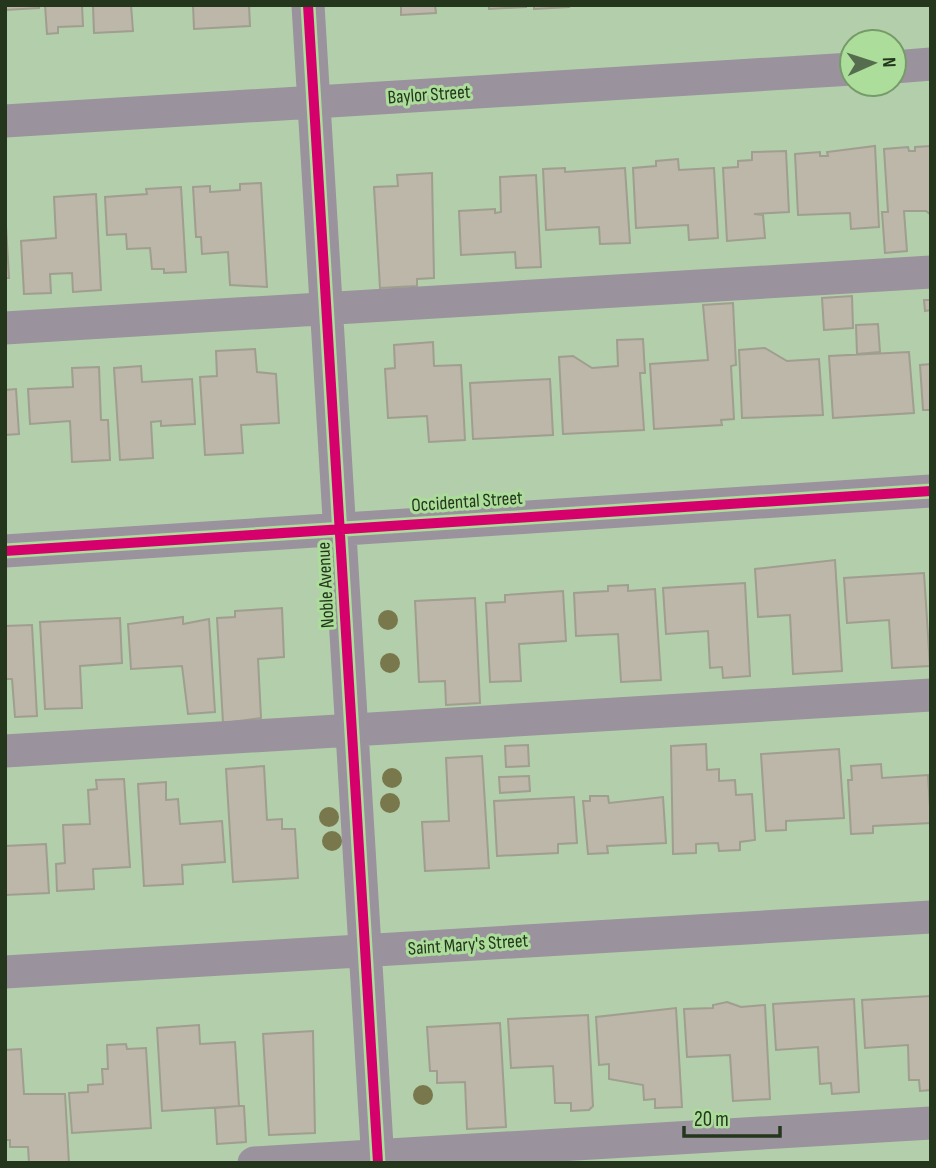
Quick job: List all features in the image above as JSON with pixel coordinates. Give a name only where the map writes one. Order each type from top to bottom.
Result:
[{"type":"street","name":"Noble Avenue","points":[[307,5],[378,1159]]},
{"type":"street","points":[[908,65],[931,64]]},
{"type":"street","name":"Baylor Street","points":[[5,121],[838,70]]},
{"type":"street","points":[[5,328],[931,272]]},
{"type":"street","name":"Occidental Street","points":[[5,551],[340,527],[931,491]]},
{"type":"street","points":[[5,751],[931,695]]},
{"type":"street","name":"Saint Mary's Street","points":[[5,972],[931,917]]},
{"type":"street","points":[[254,1163],[378,1159],[931,1123]]},
{"type":"building","points":[[5,5],[39,5],[39,8],[5,10]]},
{"type":"building","points":[[45,5],[82,5],[83,26],[58,27],[58,33],[47,34]]},
{"type":"building","points":[[93,5],[131,5],[133,31],[94,33]]},
{"type":"building","points":[[193,5],[249,5],[250,26],[194,29]]},
{"type":"building","points":[[401,5],[435,5],[436,13],[401,15]]},
{"type":"building","points":[[489,5],[526,5],[526,7],[489,9]]},
{"type":"building","points":[[534,5],[569,5],[569,7],[534,9]]},
{"type":"building","points":[[875,146],[879,227],[851,229],[850,213],[798,215],[795,154],[820,152],[820,156],[828,156],[827,152]]},
{"type":"building","points":[[931,146],[931,215],[926,211],[904,211],[907,251],[885,253],[882,212],[888,212],[884,149],[908,147],[909,151],[915,151],[915,147]]},
{"type":"building","points":[[786,151],[789,212],[754,214],[763,215],[765,238],[727,241],[723,168],[738,167],[738,161],[752,160],[752,152]]},
{"type":"building","points":[[678,159],[679,170],[714,168],[718,238],[689,240],[688,225],[636,228],[633,168],[656,166],[656,161]]},
{"type":"building","points":[[565,168],[565,172],[625,168],[630,243],[600,244],[599,227],[546,230],[543,169]]},
{"type":"building","points":[[432,173],[434,278],[417,279],[417,286],[380,288],[374,187],[398,186],[397,175]]},
{"type":"building","points":[[536,175],[541,267],[516,268],[515,252],[461,255],[459,211],[495,209],[495,213],[501,212],[500,177]]},
{"type":"building","points":[[261,183],[267,287],[230,285],[228,252],[202,254],[201,237],[196,237],[193,187],[210,186],[210,192],[240,190],[240,184]]},
{"type":"building","points":[[181,187],[186,272],[164,273],[164,269],[152,269],[150,248],[127,249],[126,234],[107,235],[105,197],[147,194],[146,189]]},
{"type":"building","points":[[96,194],[101,290],[73,292],[72,273],[50,274],[51,293],[24,294],[21,241],[56,238],[54,197]]},
{"type":"building","points":[[5,209],[9,278],[5,278]]},
{"type":"building","points":[[852,296],[853,328],[824,330],[822,298]]},
{"type":"building","points":[[924,300],[931,300],[931,310],[925,311]]},
{"type":"building","points":[[733,303],[736,365],[731,366],[734,419],[721,420],[722,425],[654,429],[650,364],[708,360],[703,305]]},
{"type":"building","points":[[878,324],[880,352],[857,354],[856,325]]},
{"type":"building","points":[[643,339],[645,373],[640,373],[644,430],[563,434],[559,357],[573,356],[592,368],[618,366],[617,340]]},
{"type":"building","points":[[433,342],[434,366],[461,365],[465,440],[429,442],[427,416],[388,418],[385,369],[395,368],[394,345]]},
{"type":"building","points":[[765,348],[787,361],[819,359],[823,415],[742,418],[739,350]]},
{"type":"building","points":[[255,349],[257,372],[276,374],[279,423],[241,425],[243,453],[205,455],[200,377],[217,376],[216,351]]},
{"type":"building","points":[[909,352],[914,413],[833,418],[829,356]]},
{"type":"building","points":[[931,364],[931,410],[923,410],[920,365]]},
{"type":"building","points":[[141,366],[142,382],[192,379],[195,424],[161,426],[161,421],[151,422],[153,458],[120,460],[114,368]]},
{"type":"building","points":[[99,367],[101,420],[108,420],[110,460],[72,462],[70,421],[30,424],[28,389],[73,387],[72,368]]},
{"type":"building","points":[[550,379],[553,435],[473,439],[470,383]]},
{"type":"building","points":[[16,389],[19,434],[5,435],[5,390]]},
{"type":"building","points":[[835,560],[842,671],[793,674],[790,615],[758,617],[755,569]]},
{"type":"building","points":[[924,573],[930,666],[892,668],[889,620],[847,623],[844,578]]},
{"type":"building","points":[[745,583],[750,676],[723,678],[722,667],[710,668],[708,631],[666,634],[663,588]]},
{"type":"building","points":[[628,585],[628,591],[655,589],[661,680],[621,682],[618,634],[576,636],[574,593],[608,591],[608,586]]},
{"type":"building","points":[[563,591],[566,641],[519,644],[521,681],[490,682],[486,603],[505,602],[505,595]]},
{"type":"building","points":[[475,598],[480,703],[446,705],[445,681],[419,682],[415,601]]},
{"type":"building","points":[[282,608],[284,657],[258,659],[261,718],[223,723],[217,618],[235,617],[235,611]]},
{"type":"building","points":[[183,617],[183,624],[209,619],[215,712],[188,714],[182,666],[131,669],[128,624]]},
{"type":"building","points":[[120,618],[122,663],[80,666],[82,708],[45,709],[40,622]]},
{"type":"building","points":[[32,625],[37,716],[15,717],[12,679],[5,679],[5,626]]},
{"type":"building","points":[[706,744],[707,770],[719,769],[719,781],[735,780],[736,795],[752,794],[755,840],[740,842],[740,850],[719,851],[718,843],[696,844],[696,853],[673,854],[671,746]]},
{"type":"building","points":[[528,745],[529,766],[506,767],[505,746]]},
{"type":"building","points":[[839,749],[844,818],[786,821],[786,830],[766,831],[761,754]]},
{"type":"building","points":[[482,756],[489,868],[425,871],[422,822],[449,821],[446,758]]},
{"type":"building","points":[[881,764],[882,778],[928,775],[931,823],[873,826],[873,833],[851,834],[848,780],[852,780],[851,766]]},
{"type":"building","points":[[264,766],[267,820],[282,819],[282,829],[295,829],[298,878],[233,882],[226,769]]},
{"type":"building","points":[[529,776],[530,791],[500,793],[499,777]]},
{"type":"building","points":[[124,779],[130,867],[93,869],[94,889],[57,891],[56,864],[65,863],[63,825],[90,824],[88,790],[97,789],[96,780]]},
{"type":"building","points":[[166,782],[166,800],[178,799],[180,824],[222,821],[225,862],[182,865],[183,884],[144,886],[138,784]]},
{"type":"building","points":[[590,796],[608,796],[609,803],[663,797],[666,843],[607,846],[608,853],[588,854],[583,801],[590,801]]},
{"type":"building","points":[[574,797],[577,843],[558,844],[558,853],[497,856],[494,801]]},
{"type":"building","points":[[46,844],[49,893],[5,895],[5,846]]},
{"type":"building","points":[[931,996],[931,1090],[920,1091],[919,1080],[909,1080],[908,1045],[865,1048],[862,1000]]},
{"type":"building","points":[[854,999],[859,1092],[832,1094],[831,1083],[820,1084],[818,1047],[776,1050],[773,1004]]},
{"type":"building","points":[[727,1002],[741,1007],[765,1005],[770,1099],[733,1101],[730,1055],[687,1057],[684,1009],[713,1008],[713,1005]]},
{"type":"building","points":[[676,1008],[682,1107],[655,1108],[655,1099],[644,1100],[643,1085],[609,1079],[609,1064],[599,1065],[596,1017]]},
{"type":"building","points":[[588,1015],[593,1106],[589,1110],[571,1111],[571,1103],[555,1103],[553,1066],[511,1068],[508,1019]]},
{"type":"building","points":[[500,1023],[506,1127],[467,1129],[465,1082],[437,1083],[437,1071],[430,1071],[427,1027]]},
{"type":"building","points":[[199,1025],[200,1044],[235,1042],[239,1106],[162,1111],[157,1028]]},
{"type":"building","points":[[313,1031],[315,1133],[269,1135],[263,1034]]},
{"type":"building","points":[[126,1044],[127,1049],[146,1048],[151,1128],[72,1133],[69,1093],[88,1092],[88,1085],[103,1084],[102,1069],[108,1069],[107,1045]]},
{"type":"building","points":[[21,1049],[24,1094],[65,1094],[69,1163],[29,1163],[28,1147],[10,1147],[10,1140],[5,1140],[5,1050]]},
{"type":"building","points":[[244,1106],[246,1142],[217,1144],[215,1108]]},
{"type":"cycle path","points":[[308,5],[378,1163]]},
{"type":"cycle path","points":[[5,551],[931,491]]}]
